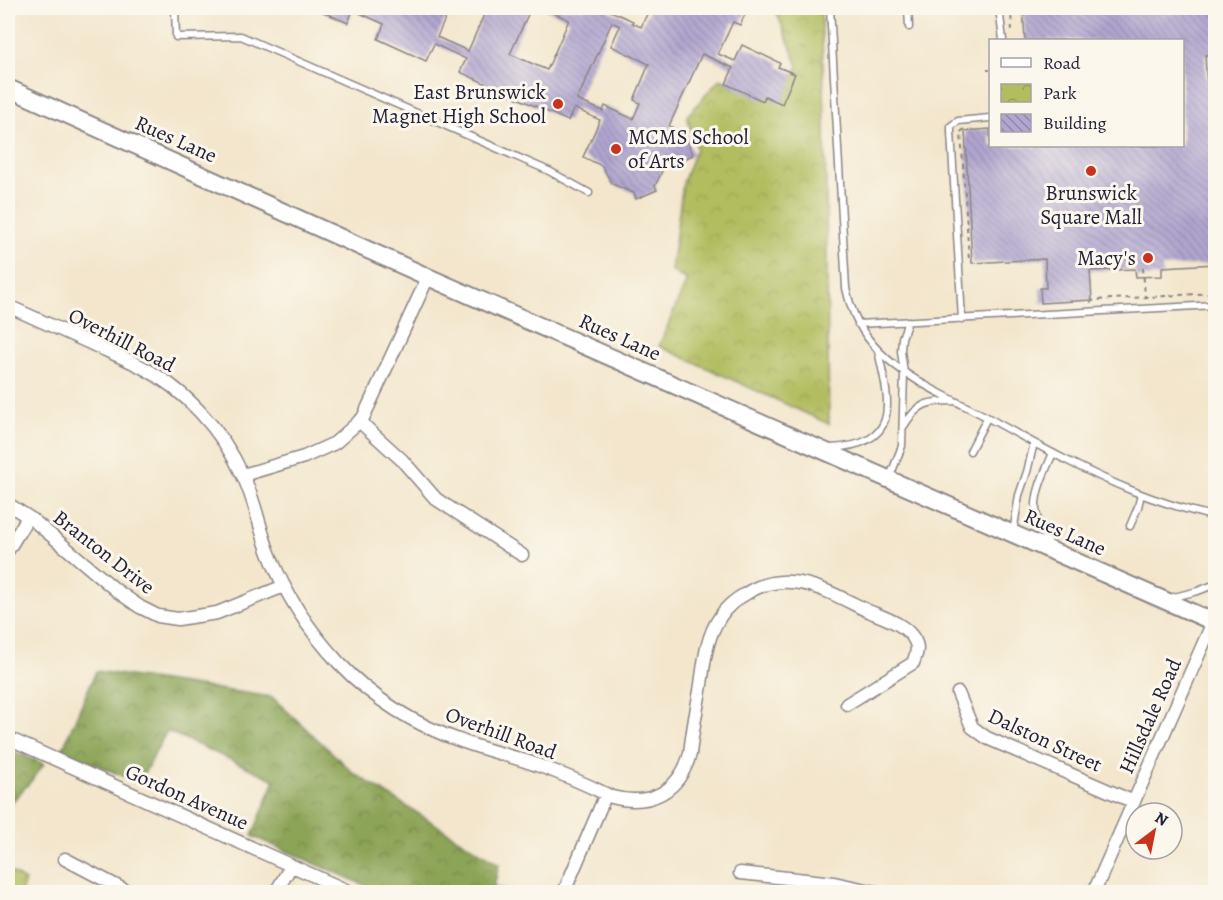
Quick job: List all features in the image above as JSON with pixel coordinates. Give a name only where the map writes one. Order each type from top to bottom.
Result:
[{"type":"main road","name":"Rues Lane","points":[[8,88],[428,277],[1214,622]]},
{"type":"street","points":[[243,475],[314,453],[335,443],[363,418],[428,277]]},
{"type":"street","name":"Overhill Road","points":[[8,306],[141,366],[162,379],[194,405],[216,430],[243,475],[269,552],[298,612],[340,664],[364,686],[419,723],[450,737],[537,765],[624,800],[648,799],[673,785],[681,776],[686,765],[690,754],[709,639],[726,609],[739,597],[754,588],[787,581],[821,588],[897,624],[910,634],[917,644],[913,663],[847,704]]},
{"type":"street","points":[[359,421],[402,460],[436,499],[522,555]]},
{"type":"street","name":"Branton Drive","points":[[8,504],[28,517],[117,591],[158,616],[178,619],[217,613],[284,586]]},
{"type":"street","points":[[8,550],[28,517]]},
{"type":"street","name":"Hillsdale Road","points":[[1134,801],[1214,622]]},
{"type":"street","name":"Dalston Street","points":[[958,693],[972,727],[987,738],[1132,801]]},
{"type":"street","name":"Gordon Avenue","points":[[8,738],[350,892]]},
{"type":"street","points":[[564,892],[606,794]]},
{"type":"street","name":"Hillsdale Road","points":[[1094,892],[1124,824]]},
{"type":"street","points":[[65,860],[128,892]]},
{"type":"street","points":[[276,892],[291,866]]},
{"type":"street","points":[[740,873],[834,883],[876,892]]},
{"type":"lane","points":[[175,8],[176,37],[241,36],[549,171],[589,192]]},
{"type":"lane","points":[[830,8],[846,288],[849,303],[858,324],[878,350],[904,373],[987,418],[1053,453],[1142,494],[1180,508],[1215,517]]},
{"type":"lane","points":[[908,8],[909,27]]},
{"type":"lane","points":[[999,8],[1002,39]]},
{"type":"lane","points":[[962,319],[951,126],[958,121],[989,118]]},
{"type":"lane","points":[[858,324],[1215,305]]},
{"type":"lane","points":[[889,479],[902,446],[904,373],[901,351],[908,321]]},
{"type":"lane","points":[[818,448],[845,447],[860,443],[873,437],[884,425],[887,394],[878,350]]},
{"type":"lane","points":[[902,430],[910,416],[922,405],[934,401],[956,401]]},
{"type":"lane","points":[[970,452],[987,418]]},
{"type":"lane","points":[[1013,534],[1019,495],[1035,443]]},
{"type":"lane","points":[[1053,453],[1037,491],[1036,512],[1044,537],[1055,553]]},
{"type":"lane","points":[[1130,526],[1142,494]]},
{"type":"lane","points":[[1162,600],[1215,584]]},
{"type":"path","points":[[1011,8],[1012,39]]},
{"type":"path","points":[[969,260],[962,132],[964,129],[973,129]]},
{"type":"path","points":[[1143,268],[1145,297]]},
{"type":"path","points":[[1082,303],[1095,300],[1215,293]]},
{"type":"green space","points":[[775,8],[821,8],[825,120],[829,424],[659,346],[687,280],[671,271],[683,183],[696,148],[687,116],[720,79],[763,99],[765,95],[781,102],[798,66]]},
{"type":"green space","points":[[96,671],[272,697],[355,774],[499,864],[494,887],[510,892],[380,892],[252,836],[275,780],[167,731],[139,783],[62,750]]},
{"type":"green space","points":[[8,749],[44,764],[8,806]]},
{"type":"green space","points":[[8,870],[25,881],[21,892],[8,892]]},
{"type":"building","name":"East Brunswick Magnet High School","points":[[314,8],[371,8],[387,15],[390,8],[450,8],[437,37],[468,51],[487,8],[531,8],[510,54],[547,70],[569,20],[542,8],[609,8],[608,10],[641,27],[650,8],[748,8],[740,25],[733,22],[718,54],[735,61],[742,45],[780,63],[778,67],[795,74],[782,104],[765,96],[763,101],[726,84],[733,68],[702,54],[669,126],[684,133],[693,155],[664,167],[655,186],[657,190],[636,199],[634,193],[612,184],[602,166],[583,157],[600,120],[574,108],[568,121],[460,72],[466,59],[434,44],[426,61],[378,39],[384,24],[353,10],[348,23]],"holes":[[[612,22],[620,26],[611,46],[649,64],[634,100],[640,103],[633,119],[605,106],[603,111],[577,100]]]},
{"type":"building","name":"Brunswick Square Mall","points":[[1023,8],[1216,8],[1216,54],[1205,55],[1211,145],[1216,145],[1216,264],[1162,267],[1162,276],[1136,277],[1135,269],[1090,271],[1092,300],[1041,303],[1040,288],[1046,288],[1045,259],[972,263],[965,131],[989,129],[989,147],[1184,147],[1184,39],[1025,39]]},
{"type":"place","name":"East Brunswick Magnet High School","points":[[558,104]]},
{"type":"place","name":"MCMS School of Arts","points":[[616,149]]},
{"type":"place","name":"Brunswick Square Mall","points":[[1091,171]]},
{"type":"place","name":"Macy's","points":[[1148,258]]}]
